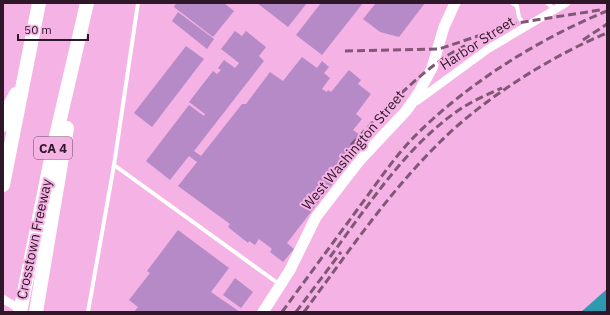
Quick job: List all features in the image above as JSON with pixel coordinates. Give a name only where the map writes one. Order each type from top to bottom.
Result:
[{"type":"highway","points":[[3,185],[39,3]]},
{"type":"highway","name":"Crosstown Freeway","points":[[20,312],[26,275],[53,149],[87,3]]},
{"type":"highway","points":[[36,312],[75,81],[83,21]]},
{"type":"highway","points":[[3,125],[6,113],[24,79]]},
{"type":"street","name":"West Washington Street","points":[[263,312],[290,270],[316,217],[360,160],[406,111],[429,76],[437,57],[444,27],[455,3]]},
{"type":"street","name":"Harbor Street","points":[[406,111],[425,93],[488,49],[566,3]]},
{"type":"street","points":[[3,299],[25,312]]},
{"type":"lane","points":[[88,312],[114,165],[138,3]]},
{"type":"lane","points":[[512,3],[517,6],[519,17],[525,26]]},
{"type":"lane","points":[[547,3],[554,9]]},
{"type":"lane","points":[[114,165],[249,261],[281,286]]},
{"type":"water","points":[[607,289],[607,312],[581,312]]},
{"type":"building","points":[[176,3],[224,3],[234,11],[213,37],[174,7]]},
{"type":"building","points":[[257,3],[307,3],[288,27]]},
{"type":"building","points":[[321,3],[363,3],[322,55],[296,35]]},
{"type":"building","points":[[376,3],[425,3],[399,37],[380,32],[363,19]]},
{"type":"building","points":[[178,12],[214,39],[207,49],[172,21]]},
{"type":"building","points":[[235,31],[242,36],[246,31],[266,47],[259,56],[264,61],[194,151],[201,156],[242,104],[246,104],[270,72],[283,81],[302,57],[317,68],[322,61],[329,67],[324,73],[330,78],[322,89],[327,92],[328,90],[331,92],[349,70],[361,80],[358,84],[371,94],[356,114],[362,119],[353,130],[360,135],[355,142],[361,147],[339,176],[332,171],[328,176],[335,181],[287,243],[294,249],[283,262],[270,252],[272,249],[259,239],[255,245],[249,241],[248,243],[228,227],[230,224],[178,186],[197,162],[189,156],[170,180],[146,161],[189,105],[204,116],[205,114],[189,102],[213,71],[217,74],[221,70],[218,68],[224,60],[235,68],[239,63],[221,49]]},
{"type":"building","points":[[186,46],[204,59],[152,127],[134,113]]},
{"type":"building","points":[[178,230],[229,268],[211,292],[240,312],[134,312],[138,307],[129,300],[150,273],[147,271]]},
{"type":"building","points":[[235,278],[253,292],[241,308],[223,295]]},
{"type":"railway","points":[[345,51],[439,49],[517,23],[600,10]]},
{"type":"railway","points":[[282,312],[405,146],[433,118],[479,82],[504,65],[555,35],[607,11]]},
{"type":"railway","points":[[583,40],[607,24]]},
{"type":"railway","points":[[304,312],[385,203],[421,162],[457,126],[476,110],[541,66],[607,33]]},
{"type":"railway","points":[[351,145],[419,77],[450,54],[466,45]]},
{"type":"railway","points":[[330,257],[373,198],[403,161],[420,143],[461,108],[502,88]]},
{"type":"railway","points":[[296,312],[341,252]]}]
